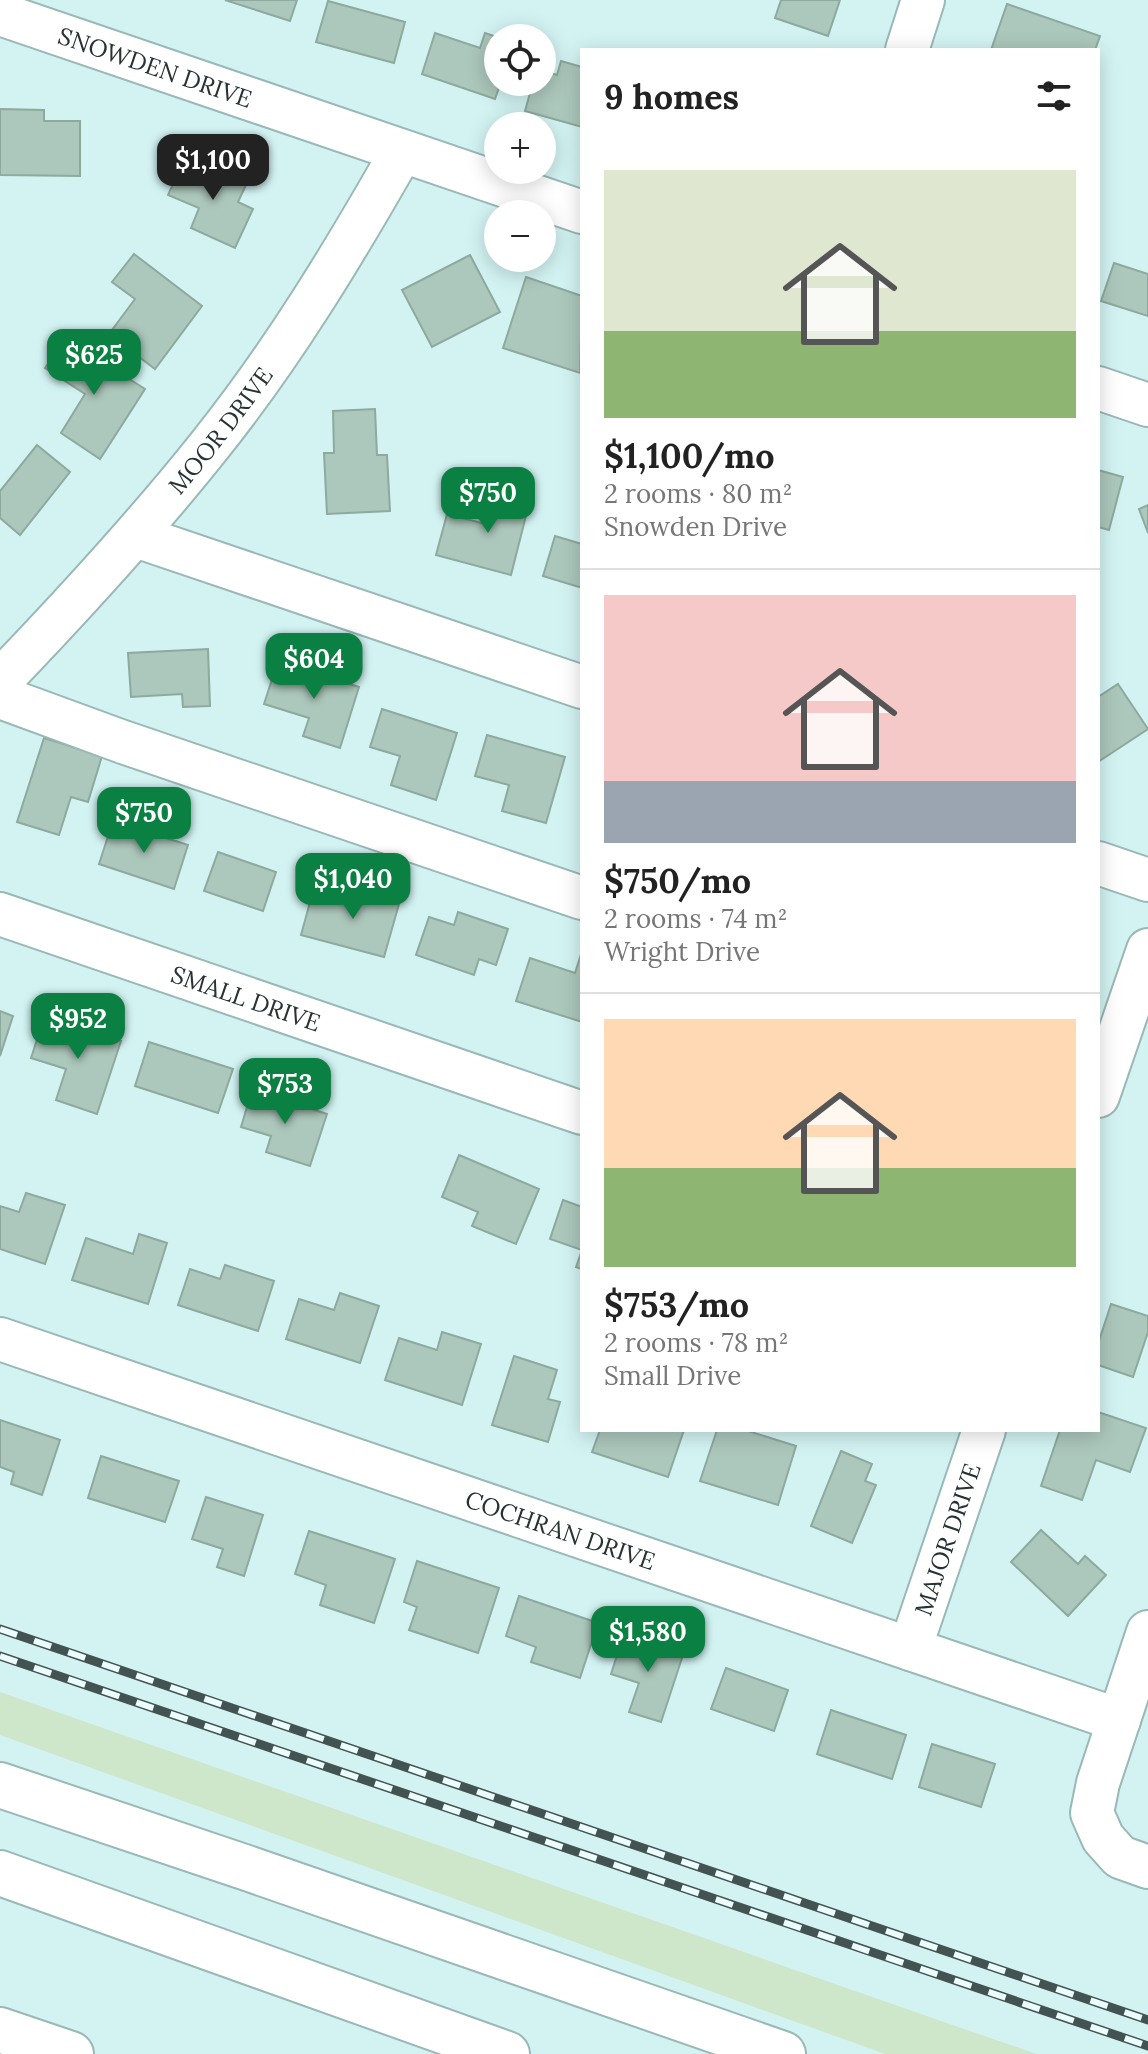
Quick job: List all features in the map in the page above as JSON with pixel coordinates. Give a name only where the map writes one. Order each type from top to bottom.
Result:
[{"type":"highway","points":[[0,1785],[783,2054]]},
{"type":"highway","points":[[0,1873],[507,2054]]},
{"type":"highway","points":[[0,2030],[71,2054]]},
{"type":"street","points":[[908,48],[923,0]]},
{"type":"street","name":"SNOWDEN DRIVE","points":[[0,14],[580,211]]},
{"type":"street","name":"MOOR DRIVE","points":[[0,681],[136,536],[212,443],[286,341],[355,234],[402,151]]},
{"type":"street","points":[[1100,389],[1148,405]]},
{"type":"street","points":[[136,536],[580,686]]},
{"type":"street","points":[[0,697],[580,897]]},
{"type":"street","points":[[1100,864],[1148,880]]},
{"type":"street","name":"SMALL DRIVE","points":[[0,914],[580,1112]]},
{"type":"street","points":[[1100,1081],[1148,950]]},
{"type":"street","name":"COCHRAN DRIVE","points":[[0,1339],[1119,1720]]},
{"type":"street","name":"MAJOR DRIVE","points":[[910,1649],[983,1432]]},
{"type":"street","points":[[1148,1632],[1098,1783],[1092,1813],[1103,1838],[1120,1857],[1148,1867]]},
{"type":"green space","points":[[0,1692],[1037,2054],[885,2054],[0,1735]]},
{"type":"building","points":[[225,0],[297,0],[290,21]]},
{"type":"building","points":[[781,0],[840,0],[828,36],[775,18]]},
{"type":"building","points":[[328,1],[405,22],[394,63],[316,42]]},
{"type":"building","points":[[1007,4],[1100,36],[1096,48],[992,48]]},
{"type":"building","points":[[435,33],[480,48],[484,36],[484,95],[422,74]]},
{"type":"building","points":[[561,61],[580,66],[580,126],[556,120],[556,112],[525,111],[529,96],[556,96],[556,75]]},
{"type":"building","points":[[0,109],[44,110],[44,121],[80,121],[80,176],[0,175]]},
{"type":"building","points":[[185,158],[246,185],[238,202],[253,209],[235,248],[191,228],[199,208],[168,195]]},
{"type":"building","points":[[134,254],[202,306],[155,369],[109,334],[135,299],[112,282]]},
{"type":"building","points":[[470,255],[500,312],[432,347],[402,290]]},
{"type":"building","points":[[1114,263],[1148,274],[1148,316],[1101,301]]},
{"type":"building","points":[[526,277],[580,295],[580,373],[503,348]]},
{"type":"building","points":[[65,338],[145,389],[100,459],[61,433],[85,394],[45,368]]},
{"type":"building","points":[[375,409],[377,455],[387,455],[390,511],[327,514],[324,453],[334,453],[333,411]]},
{"type":"building","points":[[37,445],[70,472],[20,535],[0,518],[0,491]]},
{"type":"building","points":[[1100,471],[1123,477],[1109,530],[1100,528]]},
{"type":"building","points":[[499,488],[531,496],[511,575],[436,555],[447,514],[489,525]]},
{"type":"building","points":[[1148,505],[1148,533],[1139,509]]},
{"type":"building","points":[[555,536],[580,543],[580,587],[543,576]]},
{"type":"building","points":[[208,649],[210,706],[183,707],[182,694],[131,697],[128,653]]},
{"type":"building","points":[[278,661],[359,687],[340,748],[303,736],[309,718],[264,704]]},
{"type":"building","points":[[1118,684],[1148,729],[1100,761],[1100,696]]},
{"type":"building","points":[[382,709],[457,733],[436,800],[391,785],[400,756],[370,747]]},
{"type":"building","points":[[487,735],[565,757],[546,823],[502,811],[509,785],[475,776]]},
{"type":"building","points":[[44,738],[102,756],[88,802],[71,797],[59,835],[17,822]]},
{"type":"building","points":[[113,821],[188,845],[174,889],[99,864]]},
{"type":"building","points":[[218,852],[276,872],[263,911],[204,891]]},
{"type":"building","points":[[363,887],[401,897],[384,957],[301,935],[313,891],[358,904]]},
{"type":"building","points":[[458,912],[508,929],[496,965],[479,959],[474,975],[416,955],[429,917],[454,925]]},
{"type":"building","points":[[580,957],[580,1021],[516,1001],[530,958],[575,973]]},
{"type":"building","points":[[0,1011],[13,1016],[0,1056]]},
{"type":"building","points":[[45,1015],[121,1041],[97,1114],[56,1100],[66,1069],[31,1058]]},
{"type":"building","points":[[149,1042],[233,1069],[218,1113],[135,1086]]},
{"type":"building","points":[[252,1090],[327,1114],[310,1166],[266,1152],[271,1136],[241,1127]]},
{"type":"building","points":[[459,1155],[539,1189],[516,1244],[472,1226],[478,1212],[442,1197]]},
{"type":"building","points":[[26,1193],[65,1205],[45,1264],[0,1249],[0,1206],[19,1212]]},
{"type":"building","points":[[563,1200],[580,1206],[580,1249],[550,1239]]},
{"type":"building","points":[[139,1234],[167,1243],[148,1304],[72,1280],[86,1238],[133,1254]]},
{"type":"building","points":[[225,1265],[274,1281],[258,1331],[178,1305],[190,1269],[220,1279]]},
{"type":"building","points":[[340,1293],[379,1306],[360,1363],[286,1339],[299,1299],[334,1310]]},
{"type":"building","points":[[1111,1304],[1148,1316],[1148,1332],[1133,1377],[1100,1366],[1100,1338]]},
{"type":"building","points":[[442,1332],[481,1344],[462,1405],[385,1380],[399,1338],[437,1350]]},
{"type":"building","points":[[514,1356],[557,1370],[548,1399],[560,1402],[548,1442],[492,1425]]},
{"type":"building","points":[[1100,1413],[1146,1428],[1130,1472],[1096,1460],[1082,1500],[1041,1486],[1059,1432],[1100,1432]]},
{"type":"building","points":[[0,1420],[60,1440],[42,1495],[11,1484],[14,1472],[0,1467]]},
{"type":"building","points":[[599,1432],[683,1432],[668,1477],[592,1452]]},
{"type":"building","points":[[716,1432],[751,1432],[796,1446],[778,1505],[700,1481]]},
{"type":"building","points":[[841,1451],[872,1464],[865,1481],[876,1485],[852,1543],[811,1526]]},
{"type":"building","points":[[101,1456],[179,1481],[165,1522],[88,1498]]},
{"type":"building","points":[[206,1497],[263,1515],[244,1576],[217,1567],[223,1549],[192,1539]]},
{"type":"building","points":[[1041,1530],[1078,1564],[1085,1556],[1106,1575],[1068,1616],[1011,1562]]},
{"type":"building","points":[[309,1531],[395,1559],[374,1623],[320,1605],[326,1585],[295,1574]]},
{"type":"building","points":[[417,1561],[499,1588],[478,1653],[409,1630],[417,1607],[404,1602]]},
{"type":"building","points":[[519,1596],[598,1623],[580,1678],[531,1662],[536,1647],[506,1636]]},
{"type":"building","points":[[624,1633],[684,1652],[661,1722],[629,1712],[639,1683],[611,1674]]},
{"type":"building","points":[[726,1668],[788,1690],[774,1731],[711,1709]]},
{"type":"building","points":[[831,1710],[906,1735],[892,1779],[817,1754]]},
{"type":"building","points":[[932,1744],[995,1764],[981,1807],[919,1787]]},
{"type":"railway","points":[[0,1629],[1148,2020]]},
{"type":"railway","points":[[0,1656],[1148,2046]]}]
